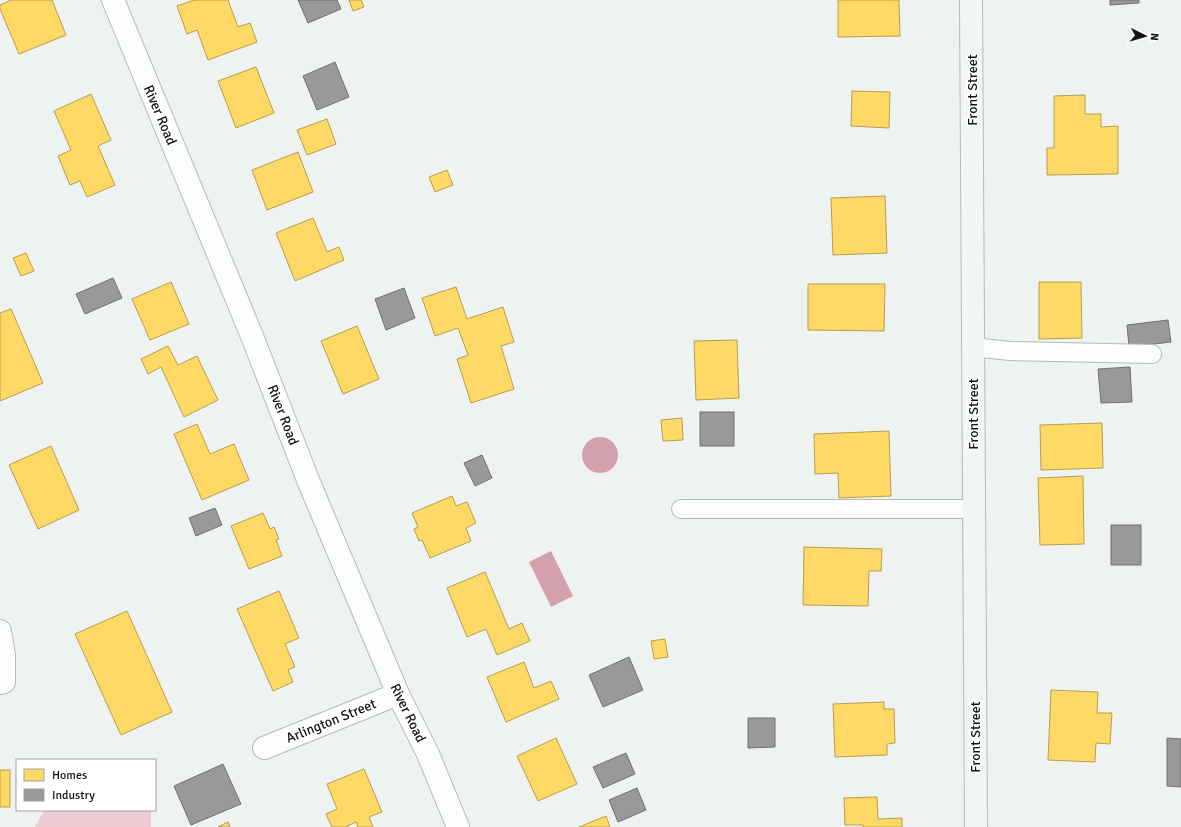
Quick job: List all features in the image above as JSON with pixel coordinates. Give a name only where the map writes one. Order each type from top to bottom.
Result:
[{"type":"main road","name":"Front Street","points":[[971,0],[976,827]]},
{"type":"street","name":"River Road","points":[[113,0],[252,336],[308,480],[398,694],[428,754],[458,827]]},
{"type":"street","points":[[0,631],[4,656],[2,683]]},
{"type":"street","name":"Arlington Street","points":[[264,748],[398,694]]},
{"type":"lane","points":[[973,347],[1010,351],[1152,354]]},
{"type":"lane","points":[[681,509],[974,509]]},
{"type":"shaded area","points":[[604,437],[613,442],[617,448],[617,462],[613,468],[604,473],[596,473],[587,468],[583,462],[582,451],[587,442],[593,438]]},
{"type":"shaded area","points":[[551,551],[573,596],[551,607],[529,562]]},
{"type":"shaded area","points":[[43,811],[151,811],[151,827],[35,827]]},
{"type":"building: Homes","points":[[11,0],[52,0],[66,35],[19,54],[0,9],[0,5]]},
{"type":"building: Homes","points":[[194,0],[228,0],[238,27],[250,23],[257,42],[208,60],[197,30],[187,34],[177,6]]},
{"type":"building: Homes","points":[[349,0],[361,0],[364,7],[353,11]]},
{"type":"building: Homes","points":[[838,0],[899,0],[900,36],[838,37]]},
{"type":"building: Homes","points":[[256,67],[274,113],[236,128],[218,81]]},
{"type":"building: Homes","points":[[852,91],[890,92],[889,128],[851,126]]},
{"type":"building: Homes","points":[[91,94],[111,140],[98,146],[115,185],[87,197],[80,181],[70,185],[58,156],[71,150],[54,111]]},
{"type":"building: Homes","points":[[1085,95],[1085,114],[1101,114],[1101,127],[1118,126],[1118,174],[1047,175],[1047,148],[1054,148],[1054,96]]},
{"type":"building: Homes","points":[[327,119],[336,144],[307,155],[297,130]]},
{"type":"building: Homes","points":[[298,152],[313,192],[267,210],[252,170]]},
{"type":"building: Homes","points":[[447,170],[453,185],[435,192],[429,177]]},
{"type":"building: Homes","points":[[885,196],[887,253],[833,255],[831,198]]},
{"type":"building: Homes","points":[[313,218],[327,252],[339,247],[344,260],[295,281],[276,233]]},
{"type":"building: Homes","points":[[26,253],[34,271],[21,276],[13,258]]},
{"type":"building: Homes","points":[[171,282],[189,324],[150,340],[132,299]]},
{"type":"building: Homes","points":[[1039,282],[1081,282],[1082,338],[1039,339]]},
{"type":"building: Homes","points":[[808,284],[885,284],[884,331],[808,330]]},
{"type":"building: Homes","points":[[456,287],[467,319],[503,307],[514,342],[501,346],[514,389],[471,403],[457,359],[468,355],[458,328],[435,336],[422,298]]},
{"type":"building: Homes","points":[[11,309],[43,383],[0,401],[0,313]]},
{"type":"building: Homes","points":[[357,326],[379,379],[343,394],[321,341]]},
{"type":"building: Homes","points":[[737,340],[739,398],[696,400],[694,341]]},
{"type":"building: Homes","points":[[168,346],[178,365],[197,356],[218,400],[184,417],[161,367],[148,374],[141,359]]},
{"type":"building: Homes","points":[[682,418],[683,440],[663,441],[661,420]]},
{"type":"building: Homes","points":[[1102,423],[1103,468],[1041,470],[1040,425]]},
{"type":"building: Homes","points":[[197,424],[210,454],[234,444],[249,480],[202,500],[174,434]]},
{"type":"building: Homes","points":[[889,431],[891,496],[839,498],[838,473],[815,474],[814,434]]},
{"type":"building: Homes","points":[[51,446],[79,510],[38,529],[9,465]]},
{"type":"building: Homes","points":[[1083,476],[1084,544],[1040,545],[1038,478]]},
{"type":"building: Homes","points":[[452,496],[456,506],[467,502],[476,523],[466,528],[471,541],[430,558],[422,540],[419,541],[414,529],[418,527],[412,513]]},
{"type":"building: Homes","points":[[263,513],[270,529],[274,527],[279,539],[276,540],[282,556],[249,569],[231,526]]},
{"type":"building: Homes","points":[[804,547],[882,549],[881,571],[869,571],[868,606],[803,605]]},
{"type":"building: Homes","points":[[485,572],[509,629],[522,623],[530,641],[497,655],[486,629],[467,637],[447,588]]},
{"type":"building: Homes","points":[[279,591],[299,638],[285,644],[295,667],[288,670],[293,682],[273,691],[237,609]]},
{"type":"building: Homes","points":[[127,611],[172,712],[121,735],[75,634]]},
{"type":"building: Homes","points":[[665,639],[668,657],[654,659],[651,641]]},
{"type":"building: Homes","points":[[524,662],[534,688],[551,681],[559,699],[506,722],[487,677]]},
{"type":"building: Homes","points":[[1051,690],[1098,692],[1097,713],[1112,713],[1110,744],[1096,743],[1095,762],[1048,760]]},
{"type":"building: Homes","points":[[884,702],[884,709],[894,709],[895,743],[887,744],[887,755],[835,757],[833,704]]},
{"type":"building: Homes","points":[[556,738],[577,784],[538,801],[517,756]]},
{"type":"building: Homes","points":[[364,769],[382,812],[369,817],[373,827],[358,827],[356,822],[345,827],[332,827],[326,814],[337,809],[327,784]]},
{"type":"building: Homes","points":[[0,770],[10,770],[10,807],[0,807]]},
{"type":"building: Homes","points":[[877,797],[878,819],[902,818],[902,827],[863,827],[863,825],[845,825],[844,798]]},
{"type":"building: Homes","points":[[606,816],[610,827],[579,827]]},
{"type":"building: Homes","points":[[228,822],[230,827],[218,827]]},
{"type":"building: Industry","points":[[298,0],[337,0],[341,9],[308,23]]},
{"type":"building: Industry","points":[[1110,0],[1139,0],[1139,3],[1110,5]]},
{"type":"building: Industry","points":[[335,62],[349,97],[317,110],[303,76]]},
{"type":"building: Industry","points":[[113,278],[122,298],[85,314],[76,294]]},
{"type":"building: Industry","points":[[404,288],[415,318],[386,330],[375,299]]},
{"type":"building: Industry","points":[[1168,320],[1171,342],[1129,347],[1127,325]]},
{"type":"building: Industry","points":[[1130,367],[1132,402],[1101,403],[1098,369]]},
{"type":"building: Industry","points":[[700,412],[734,412],[734,446],[700,446]]},
{"type":"building: Industry","points":[[482,455],[492,478],[475,486],[464,463]]},
{"type":"building: Industry","points":[[215,508],[222,525],[196,536],[189,518]]},
{"type":"building: Industry","points":[[1111,525],[1141,525],[1141,565],[1111,565]]},
{"type":"building: Industry","points":[[629,657],[643,690],[603,707],[589,675]]},
{"type":"building: Industry","points":[[748,718],[775,718],[775,747],[748,748]]},
{"type":"building: Industry","points":[[1167,738],[1181,739],[1181,787],[1167,786]]},
{"type":"building: Industry","points":[[626,753],[635,774],[603,788],[593,767]]},
{"type":"building: Industry","points":[[223,764],[241,804],[191,825],[174,786]]},
{"type":"building: Industry","points":[[637,788],[646,810],[618,822],[609,800]]}]
